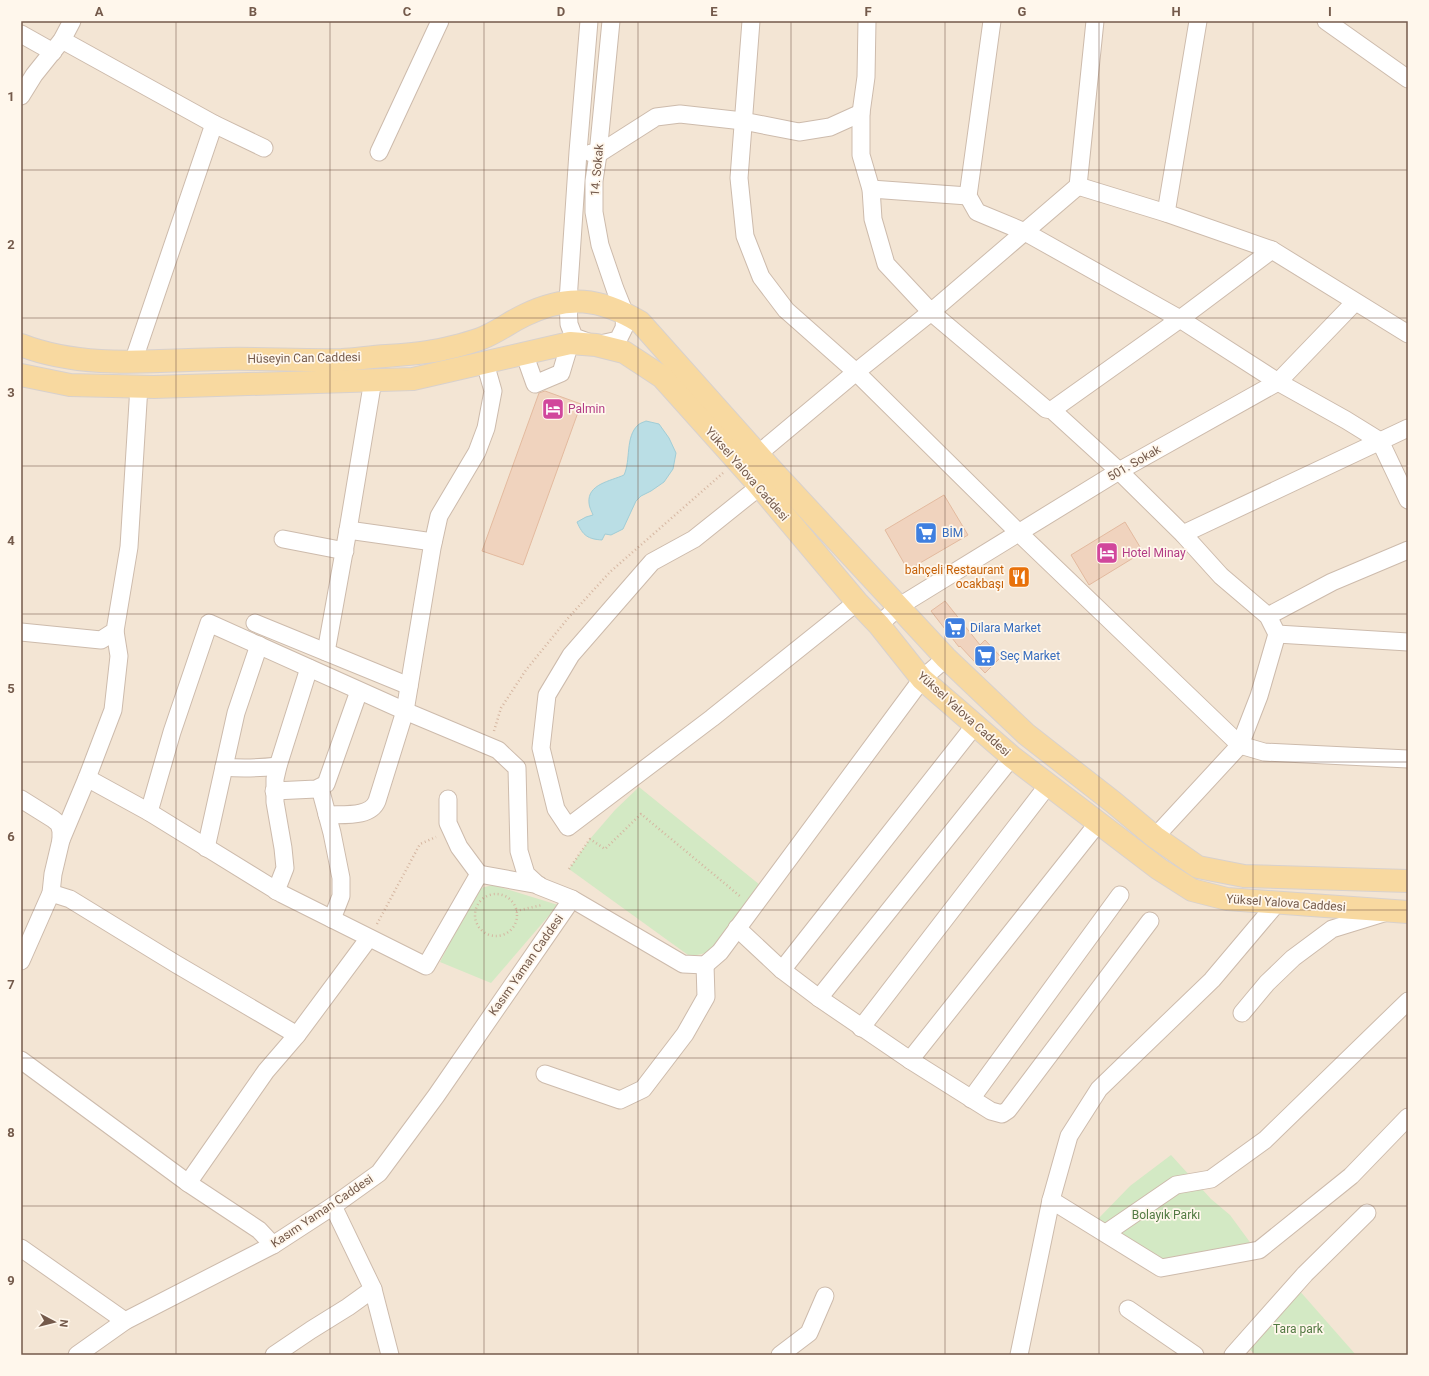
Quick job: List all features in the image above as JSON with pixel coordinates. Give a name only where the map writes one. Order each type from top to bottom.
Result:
[{"type":"main road","name":"Hüseyin Can Caddesi","points":[[21,345],[34,350],[71,358],[133,362],[224,359],[342,360],[428,352],[481,339],[527,314],[556,304],[573,301]]},
{"type":"main road","name":"Yüksel Yalova Caddesi","points":[[573,301],[602,305],[640,322],[758,454],[946,658],[1026,734],[1155,837],[1198,867],[1244,876],[1408,881]]},
{"type":"main road","name":"Hüseyin Can Caddesi","points":[[21,374],[70,385],[139,386],[413,379],[570,343]]},
{"type":"main road","name":"Yüksel Yalova Caddesi","points":[[570,343],[596,345],[624,352],[662,377],[759,487],[857,602],[879,625],[922,679],[1012,757],[1159,870],[1192,890],[1227,899],[1401,911]]},
{"type":"street","points":[[21,96],[34,75],[58,46],[72,21]]},
{"type":"street","points":[[379,152],[440,21]]},
{"type":"street","name":"14. Sokak","points":[[573,301],[570,263],[589,21]]},
{"type":"street","name":"14. Sokak","points":[[611,21],[594,181],[594,212],[600,245],[615,290],[625,314]]},
{"type":"street","points":[[751,21],[739,178],[745,236],[761,277],[786,310],[856,372],[1240,745],[1264,752],[1408,759]]},
{"type":"street","points":[[867,21],[866,77],[861,114],[862,155],[871,189],[873,219],[886,264],[931,312],[1046,409],[1052,410],[1119,471],[1183,534],[1222,576],[1268,616],[1277,634],[1258,696],[1240,745],[1155,837]]},
{"type":"street","points":[[992,21],[968,196],[977,212],[1025,232],[1180,319],[1278,382],[1380,441],[1408,500]]},
{"type":"street","points":[[758,454],[856,372],[931,312],[1078,186],[1095,21]]},
{"type":"street","points":[[1166,213],[1198,21]]},
{"type":"street","points":[[1326,21],[1408,79]]},
{"type":"street","points":[[21,34],[58,46],[264,148]]},
{"type":"street","points":[[578,152],[598,154],[656,117],[680,114],[743,121],[799,132],[830,127],[861,114]]},
{"type":"street","points":[[133,362],[214,124]]},
{"type":"street","points":[[1078,186],[1166,213],[1272,250],[1408,334]]},
{"type":"street","points":[[871,189],[968,196]]},
{"type":"street","points":[[1052,410],[1180,319],[1272,250]]},
{"type":"street","points":[[527,314],[556,292],[570,263]]},
{"type":"street","points":[[573,301],[569,324],[574,337],[596,345],[618,340],[624,328],[625,314]]},
{"type":"street","name":"501. Sokak","points":[[879,625],[898,607],[1119,471],[1278,382],[1355,302]]},
{"type":"street","points":[[524,353],[535,384],[561,373],[570,343]]},
{"type":"street","points":[[327,814],[364,813],[375,806],[397,742],[405,711],[433,542],[439,516],[477,452],[486,428],[493,391],[486,363]]},
{"type":"street","points":[[326,652],[345,551],[373,380]]},
{"type":"street","points":[[61,840],[87,778],[112,710],[118,656],[115,631],[129,547],[139,386]]},
{"type":"street","points":[[1183,534],[1408,428]]},
{"type":"street","points":[[759,487],[694,539],[652,562],[571,655],[547,695],[541,748],[556,809],[568,827],[712,718],[857,602]]},
{"type":"street","points":[[348,530],[433,542]]},
{"type":"street","points":[[283,539],[345,551]]},
{"type":"street","points":[[1268,616],[1332,582],[1408,550]]},
{"type":"street","points":[[149,812],[172,732],[209,623],[359,691],[498,750],[517,768],[520,852],[526,874],[539,886]]},
{"type":"street","points":[[255,623],[410,686]]},
{"type":"street","points":[[21,632],[100,640],[115,631]]},
{"type":"street","points":[[1277,634],[1408,642]]},
{"type":"street","points":[[206,848],[236,713],[259,645]]},
{"type":"street","points":[[448,799],[448,823],[459,847],[480,874],[539,886],[572,899],[683,964],[705,965],[720,952],[922,679],[946,658]]},
{"type":"street","points":[[276,891],[285,868],[274,791],[278,766],[309,668]]},
{"type":"street","points":[[274,791],[320,788],[328,781],[359,691]]},
{"type":"street","points":[[782,970],[975,725]]},
{"type":"street","points":[[819,998],[1012,757]]},
{"type":"street","points":[[224,767],[263,768],[278,766]]},
{"type":"street","points":[[87,778],[149,812],[276,891],[426,966],[480,874]]},
{"type":"street","points":[[861,1028],[1048,785]]},
{"type":"street","points":[[320,788],[341,878],[341,896],[332,919]]},
{"type":"street","points":[[21,799],[53,819],[59,824],[61,832],[61,840],[51,893],[21,961]]},
{"type":"street","points":[[910,1060],[1098,823]]},
{"type":"street","points":[[51,893],[70,899],[170,960],[297,1034]]},
{"type":"street","points":[[971,1099],[1120,895]]},
{"type":"street","name":"Kasım Yaman Caddesi","points":[[77,1355],[126,1321],[273,1245],[333,1206],[379,1173],[440,1090],[572,899]]},
{"type":"street","points":[[1019,1355],[1051,1200],[1069,1136],[1099,1089],[1212,980],[1277,903]]},
{"type":"street","points":[[1242,1013],[1268,983],[1293,958],[1332,929],[1401,911]]},
{"type":"street","points":[[737,928],[782,970],[861,1028],[971,1099],[991,1111],[1002,1114],[1008,1110],[1150,921]]},
{"type":"street","points":[[188,1183],[266,1071],[297,1034],[370,938]]},
{"type":"street","points":[[545,1074],[620,1100],[642,1089],[685,1034],[706,997],[705,965]]},
{"type":"street","points":[[1106,1233],[1176,1185],[1211,1179],[1265,1140],[1408,1001]]},
{"type":"street","points":[[21,1060],[188,1183],[259,1230],[273,1245]]},
{"type":"street","points":[[1051,1200],[1161,1268],[1259,1250],[1351,1176],[1408,1117]]},
{"type":"street","points":[[333,1206],[373,1289],[390,1355]]},
{"type":"street","points":[[1233,1355],[1305,1274],[1367,1213]]},
{"type":"street","points":[[21,1248],[126,1321]]},
{"type":"street","points":[[277,1354],[373,1289]]},
{"type":"street","points":[[780,1355],[810,1333],[825,1296]]},
{"type":"street","points":[[1128,1309],[1195,1355]]},
{"type":"path","points":[[488,746],[501,708],[526,670],[569,617],[610,572],[736,461]]},
{"type":"path","points":[[569,869],[590,839],[605,849],[641,814],[738,894]]},
{"type":"path","points":[[370,938],[420,844],[435,837],[455,837]]},
{"type":"path","points":[[496,894],[503,895],[514,904],[517,917],[515,924],[506,934],[493,936],[487,934],[478,925],[475,918],[478,905],[482,900],[489,896],[496,894]]},
{"type":"shaded area","points":[[21,21],[1408,21],[1408,1355],[21,1355]]},
{"type":"green space","points":[[639,787],[760,885],[713,948],[704,953],[698,955],[688,955],[569,869],[590,839],[615,810]]},
{"type":"green space","points":[[493,885],[558,905],[491,983],[440,962],[477,889]]},
{"type":"green space","name":"Bolayık Parkı","points":[[1171,1155],[1211,1199],[1230,1215],[1252,1245],[1161,1263],[1097,1220],[1130,1186]]},
{"type":"green space","name":"Tara park","points":[[1298,1289],[1356,1355],[1256,1355],[1247,1347]]},
{"type":"water","points":[[646,421],[659,424],[669,438],[676,453],[673,469],[664,482],[641,496],[636,501],[623,529],[611,535],[605,534],[602,540],[593,539],[586,536],[581,531],[577,522],[593,515],[589,503],[589,497],[592,491],[607,481],[624,475],[631,436],[638,425]]},
{"type":"building","points":[[545,391],[581,404],[523,565],[482,551],[539,393]]},
{"type":"building","points":[[944,495],[968,535],[908,570],[885,530]]},
{"type":"building","name":"Hotel Minay","points":[[1125,522],[1143,552],[1089,585],[1071,555]]},
{"type":"building","points":[[945,601],[980,645],[985,640],[1001,657],[985,673],[960,646],[959,647],[931,611]]},
{"type":"place","name":"Palmin","points":[[553,409]]},
{"type":"place","name":"BİM","points":[[926,533]]},
{"type":"place","name":"Hotel Minay","points":[[1107,553]]},
{"type":"place","name":"bahçeli Restaurant ocakbaşı","points":[[1019,577]]},
{"type":"place","name":"Dilara Market","points":[[955,628]]},
{"type":"place","name":"Seç Market","points":[[985,656]]}]
